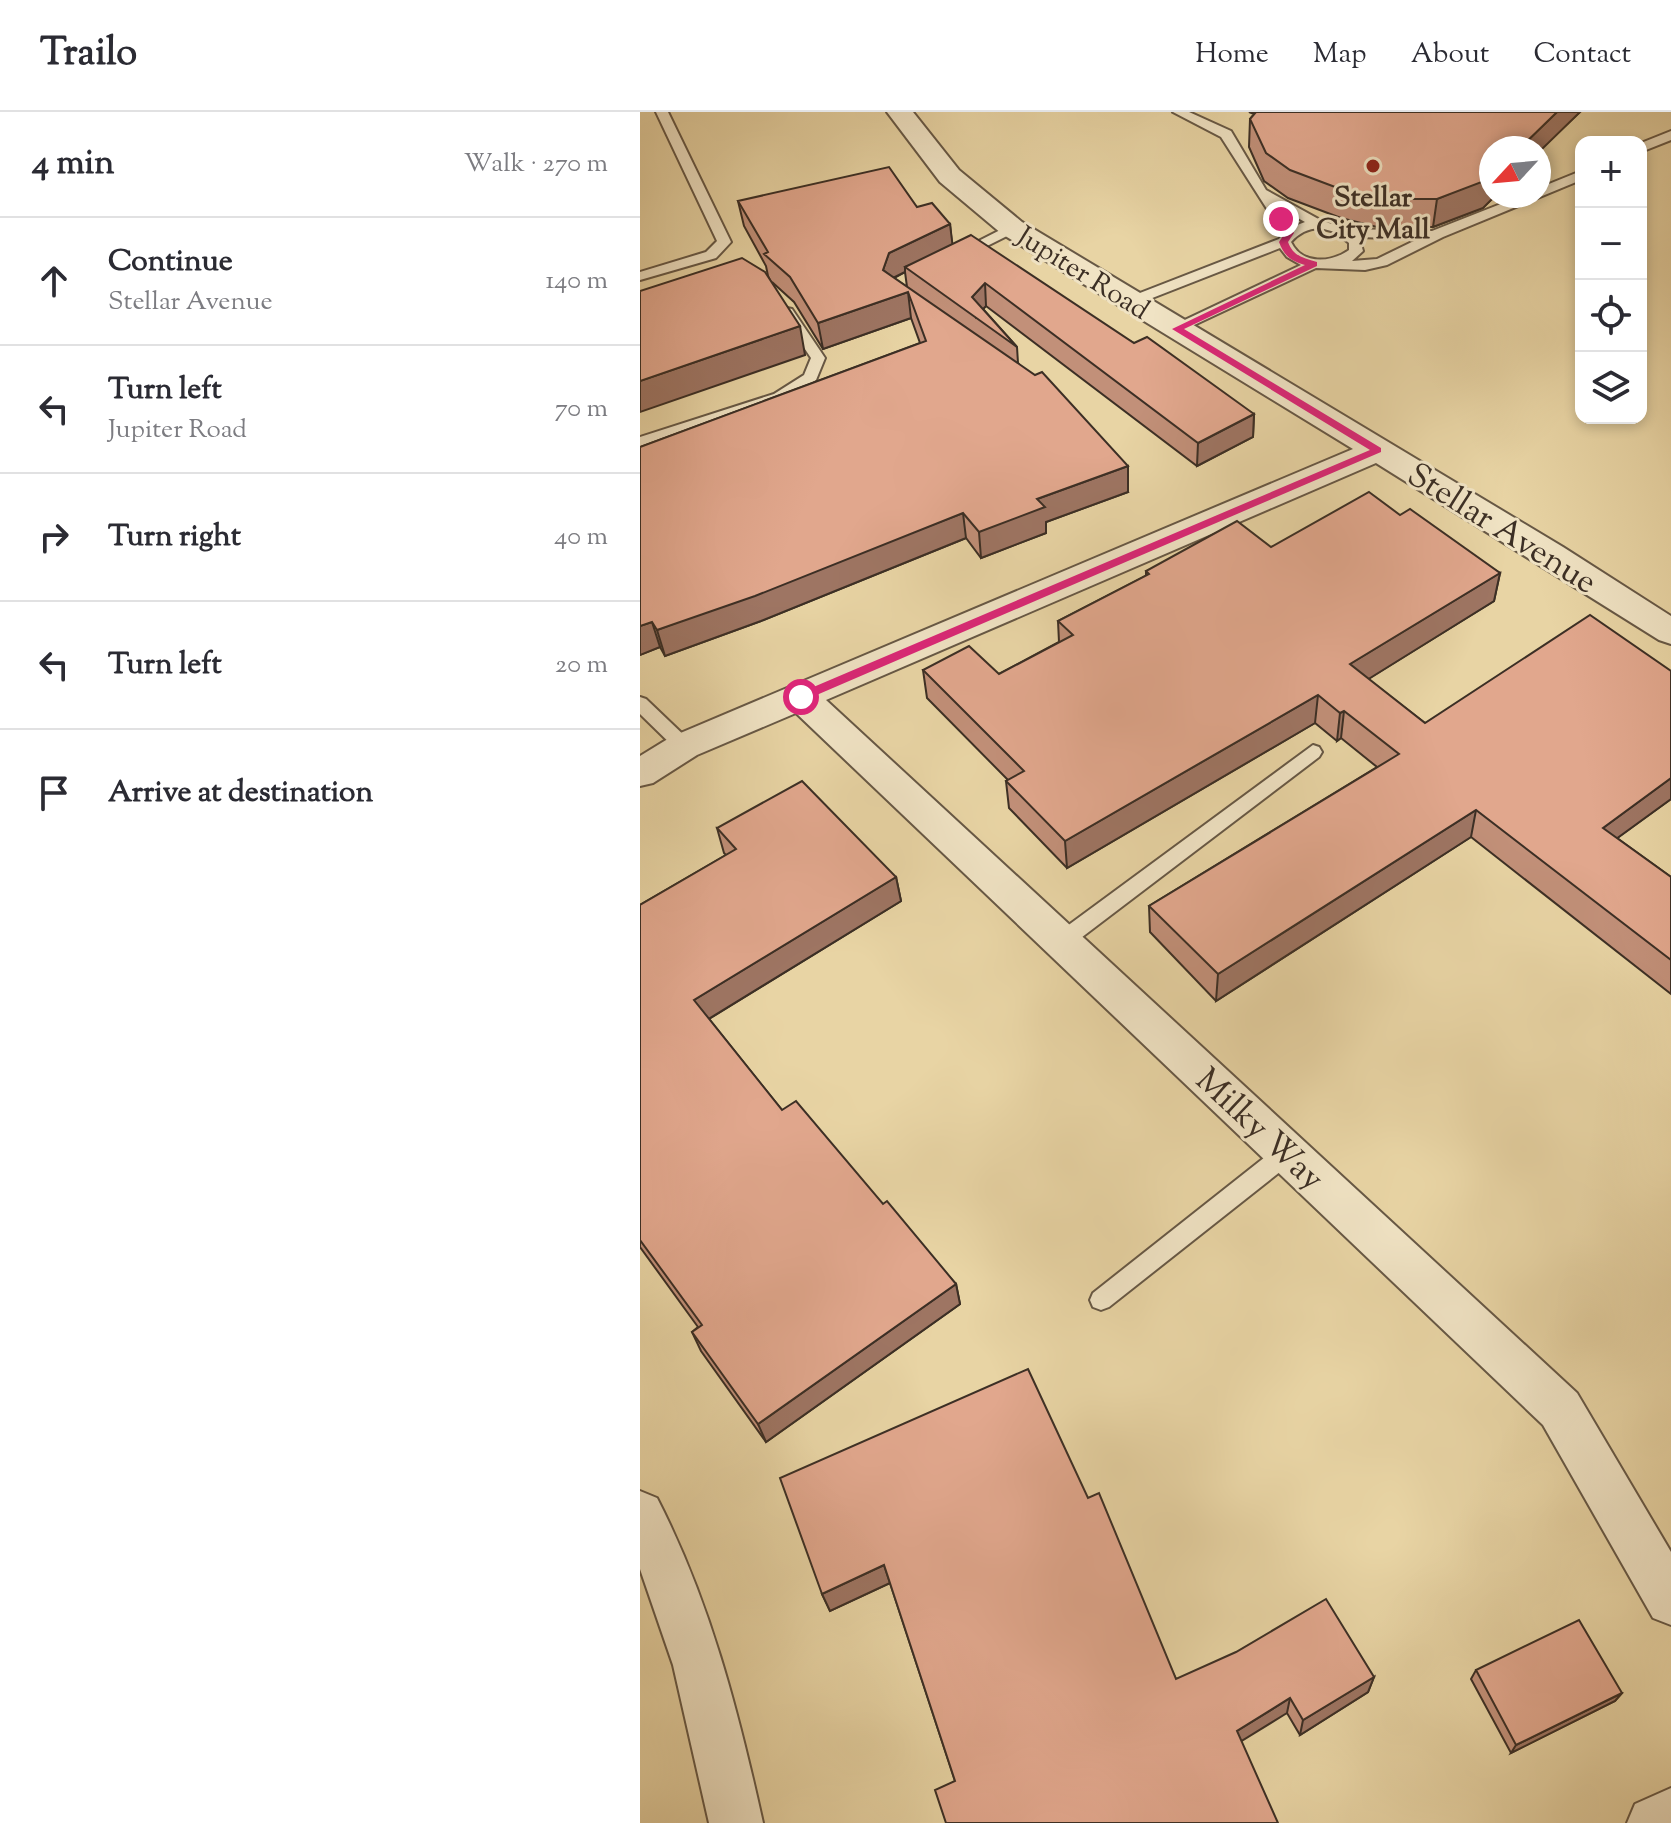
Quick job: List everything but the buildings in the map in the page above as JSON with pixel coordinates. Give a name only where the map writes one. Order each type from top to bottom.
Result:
[{"type":"street","name":"Jupiter Road","points":[[900,112],[954,184],[1012,228],[1378,450]]},
{"type":"street","name":"Stellar Avenue","points":[[640,773],[684,746],[1378,450],[1671,632]]},
{"type":"street","name":"Milky Way","points":[[801,697],[1560,1409],[1671,1600]]},
{"type":"street","points":[[640,1515],[660,1555],[690,1639],[708,1698],[736,1823]]},
{"type":"street","points":[[1654,1823],[1671,1815]]},
{"type":"lane","points":[[640,276],[711,255],[724,242],[662,112]]},
{"type":"lane","points":[[1179,112],[1226,134],[1264,193],[1286,237],[1287,251],[1297,260],[1314,264],[1373,264],[1503,208]]},
{"type":"lane","points":[[1647,145],[1671,135]]},
{"type":"lane","points":[[1551,188],[1575,178]]},
{"type":"lane","points":[[1264,193],[1318,224],[1349,233],[1438,234]]},
{"type":"lane","points":[[1132,301],[1286,237],[1302,226],[1318,224]]},
{"type":"lane","points":[[941,263],[1012,228]]},
{"type":"lane","points":[[1331,264],[1347,260],[1356,251],[1356,242],[1349,233]]},
{"type":"lane","points":[[1177,329],[1314,264]]},
{"type":"lane","points":[[640,442],[779,397],[811,377],[818,358],[777,297]]},
{"type":"lane","points":[[640,703],[684,746]]},
{"type":"lane","points":[[1062,941],[1313,752]]},
{"type":"lane","points":[[1101,1300],[1287,1153]]},
{"type":"place","name":"Stellar City Mall","points":[[1373,166]]},
{"type":"route","points":[[801,697],[1378,450],[1177,329],[1314,264],[1297,260],[1287,251],[1284,242],[1289,233],[1281,219]]}]
